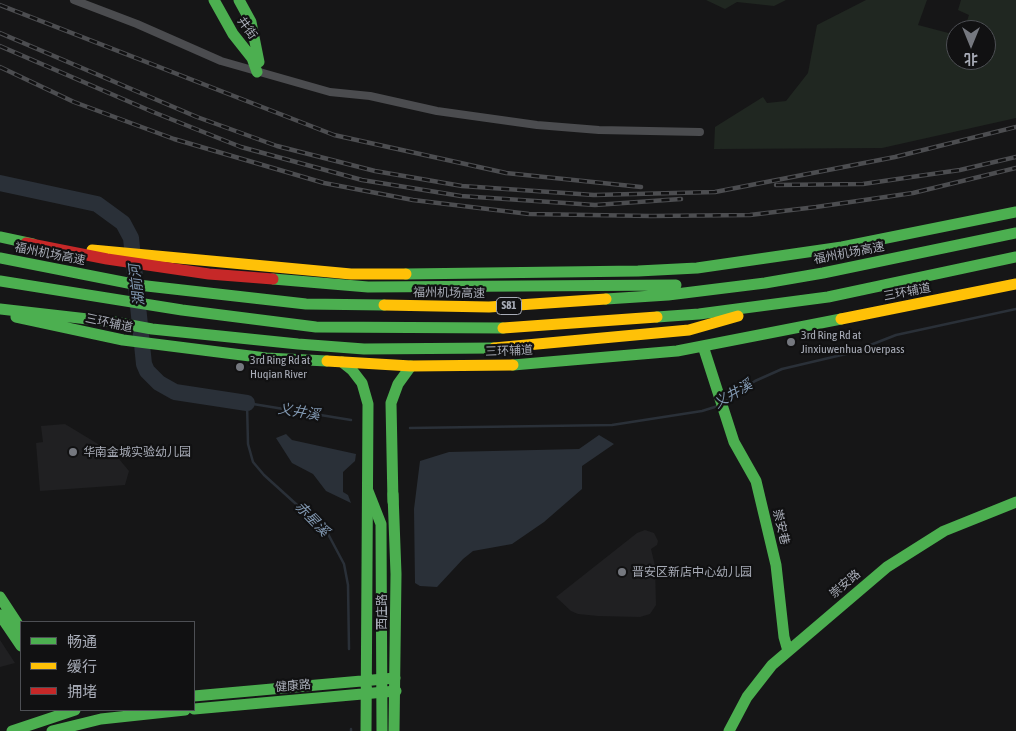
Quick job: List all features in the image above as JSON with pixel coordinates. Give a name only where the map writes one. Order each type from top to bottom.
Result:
[{"type":"main road","name":"井街","points":[[214,0],[232,34],[252,58],[260,73]]},
{"type":"main road","name":"井街","points":[[239,0],[253,28],[260,73]]},
{"type":"main road","points":[[0,237],[26,243],[147,261],[318,272],[487,274],[656,270],[738,264],[842,247],[1016,212]]},
{"type":"main road","name":"福州机场高速","points":[[0,258],[138,285],[306,304],[488,308],[668,295],[765,283],[823,273],[1016,233]]},
{"type":"main road","name":"S81","points":[[0,281],[182,310],[316,327],[497,328],[699,314],[776,305],[828,297],[1016,257]]},
{"type":"main road","points":[[147,261],[209,274],[368,287],[638,286],[765,283]]},
{"type":"main road","name":"三环辅道","points":[[0,313],[123,340],[266,358],[411,366],[493,366],[536,364],[677,351],[1016,284]]},
{"type":"main road","points":[[0,309],[114,322],[152,329],[364,349],[503,348],[689,330],[776,305]]},
{"type":"main road","name":"崇安巷","points":[[703,346],[725,416],[737,448],[752,472],[765,516],[776,565],[784,637],[788,651]]},
{"type":"main road","points":[[342,362],[352,370],[362,383],[367,397],[366,731]]},
{"type":"main road","points":[[395,731],[392,403],[394,392],[411,366]]},
{"type":"main road","points":[[368,491],[381,524],[382,731]]},
{"type":"main road","name":"西庄路","points":[[393,494],[396,574],[395,731]]},
{"type":"main road","name":"崇安路","points":[[729,731],[741,705],[772,665],[887,567],[955,526],[1016,502]]},
{"type":"main road","points":[[0,597],[20,627]]},
{"type":"main road","points":[[0,615],[20,645]]},
{"type":"main road","name":"健康路","points":[[195,696],[395,678]]},
{"type":"main road","name":"健康路","points":[[195,709],[396,691]]},
{"type":"main road","points":[[12,731],[67,711]]},
{"type":"main road","points":[[71,711],[80,727]]},
{"type":"main road","points":[[52,731],[80,727],[120,716],[174,711]]},
{"type":"street","points":[[74,0],[138,24],[203,54],[260,73],[330,92],[380,97],[470,117],[580,129],[700,132]]},
{"type":"shaded area","points":[[706,0],[786,0],[774,6],[737,2],[725,9]]},
{"type":"shaded area","points":[[866,0],[927,0],[918,25],[946,32],[946,70],[996,70],[996,20],[967,20],[969,15],[958,10],[961,0],[1016,0],[1016,118],[882,148],[714,149],[715,127],[763,97],[767,103],[786,101],[808,73],[817,25]]},
{"type":"shaded area","name":"华南金城实验幼儿园","points":[[65,424],[119,459],[129,471],[125,485],[40,491],[36,443],[43,442],[41,426]]},
{"type":"shaded area","points":[[286,434],[292,440],[356,454],[355,461],[343,472],[343,492],[348,495],[351,503],[326,491],[313,474],[292,463],[276,438]]},
{"type":"shaded area","points":[[599,435],[614,444],[582,466],[582,489],[544,522],[512,544],[473,551],[437,587],[420,586],[415,583],[414,509],[420,461],[449,452],[579,449]]},
{"type":"shaded area","name":"晋安区新店中心幼儿园","points":[[645,530],[654,533],[658,541],[657,545],[651,549],[655,566],[656,605],[650,614],[640,617],[578,614],[571,611],[556,597],[637,533]]},
{"type":"shaded area","points":[[0,640],[15,663],[0,667]]},
{"type":"waterway","name":"湖前河","points":[[0,183],[97,204],[123,223],[131,238],[144,364],[147,371],[159,383],[175,392],[247,403]]},
{"type":"waterway","name":"义井溪","points":[[725,402],[755,381],[782,369],[850,353],[896,335],[1016,309]]},
{"type":"waterway","name":"赤星溪","points":[[349,649],[348,585],[344,564],[327,532],[264,475],[253,462],[248,444],[247,403],[351,420]]},
{"type":"waterway","name":"义井溪","points":[[410,428],[612,425],[702,411],[718,406]]},
{"type":"railway","points":[[0,5],[334,135],[506,173],[641,187]]},
{"type":"railway","points":[[0,33],[197,117],[277,146],[375,171],[462,186],[594,195],[715,192],[895,157],[1016,127]]},
{"type":"railway","points":[[0,46],[153,112],[241,147],[362,180],[461,196],[595,205],[681,199]]},
{"type":"railway","points":[[0,67],[74,102],[174,139],[324,183],[413,200],[529,214],[750,215],[913,193],[1016,168]]},
{"type":"railway","points":[[776,185],[863,184],[960,170],[1016,157]]},
{"type":"traffic: fast","points":[[214,0],[233,34],[252,58],[257,72]]},
{"type":"traffic: fast","points":[[239,0],[251,22],[259,62]]},
{"type":"traffic: fast","points":[[406,274],[638,271],[697,268],[842,247],[1016,212]]},
{"type":"traffic: fast","points":[[606,299],[668,295],[765,283],[823,273],[1016,233]]},
{"type":"traffic: fast","points":[[0,237],[33,244]]},
{"type":"traffic: fast","points":[[657,317],[699,314],[828,297],[1016,257]]},
{"type":"traffic: fast","points":[[0,258],[138,285],[306,304],[384,305]]},
{"type":"traffic: fast","points":[[273,279],[368,287],[676,285]]},
{"type":"traffic: fast","points":[[0,281],[182,310],[316,327],[503,328]]},
{"type":"traffic: fast","points":[[0,309],[114,322],[152,329],[298,344],[364,349],[494,348]]},
{"type":"traffic: fast","points":[[16,317],[123,340],[266,358],[327,361]]},
{"type":"traffic: fast","points":[[513,365],[677,351],[841,319]]},
{"type":"traffic: fast","points":[[703,346],[734,442],[756,481],[776,565],[784,637],[788,651]]},
{"type":"traffic: fast","points":[[342,362],[352,370],[362,383],[368,404],[366,731]]},
{"type":"traffic: fast","points":[[393,502],[391,403],[398,384],[411,366]]},
{"type":"traffic: fast","points":[[368,491],[381,524],[382,731]]},
{"type":"traffic: fast","points":[[393,494],[396,574],[394,731]]},
{"type":"traffic: fast","points":[[729,731],[747,697],[772,665],[887,567],[944,531],[1016,502]]},
{"type":"traffic: fast","points":[[0,597],[20,627]]},
{"type":"traffic: fast","points":[[0,615],[20,645]]},
{"type":"traffic: fast","points":[[195,696],[395,678]]},
{"type":"traffic: fast","points":[[195,709],[396,691]]},
{"type":"traffic: fast","points":[[12,731],[72,711]]},
{"type":"traffic: fast","points":[[52,731],[101,719],[176,711]]},
{"type":"traffic: slow","points":[[92,250],[351,274],[406,274]]},
{"type":"traffic: slow","points":[[841,319],[1016,284]]},
{"type":"traffic: slow","points":[[384,305],[489,307],[606,299]]},
{"type":"traffic: slow","points":[[494,348],[689,330],[738,316]]},
{"type":"traffic: slow","points":[[503,328],[657,317]]},
{"type":"traffic: slow","points":[[327,361],[411,366],[513,365]]},
{"type":"traffic: jam","points":[[26,243],[107,259],[209,274],[273,279]]},
{"type":"place","name":"3rd Ring Rd at Jinxiuwenhua Overpass","points":[[791,342]]},
{"type":"place","name":"3rd Ring Rd at Huqian River","points":[[240,367]]},
{"type":"place","name":"华南金城实验幼儿园","points":[[73,452]]},
{"type":"place","name":"晋安区新店中心幼儿园","points":[[622,572]]}]
